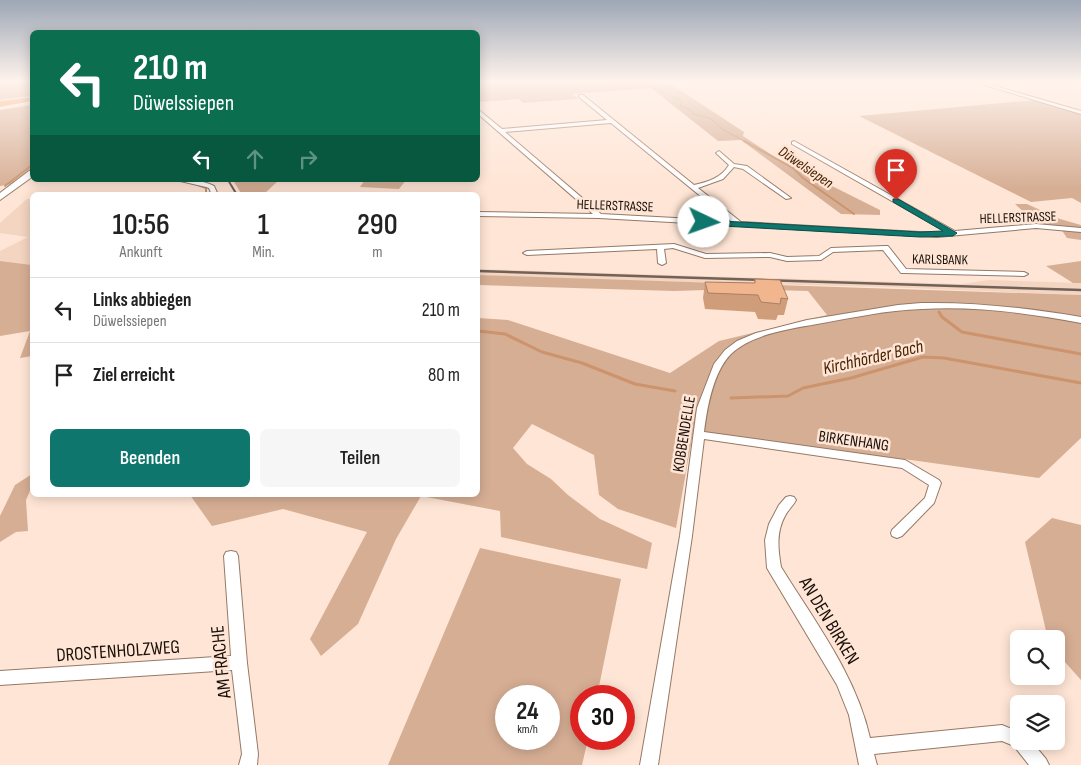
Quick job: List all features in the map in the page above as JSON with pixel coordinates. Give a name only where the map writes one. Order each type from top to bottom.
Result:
[{"type":"main road","points":[[0,197],[30,174]]},
{"type":"street","points":[[485,118],[568,187],[599,216]]},
{"type":"street","points":[[607,118],[739,224]]},
{"type":"street","points":[[500,131],[611,121]]},
{"type":"street","points":[[794,143],[953,233]]},
{"type":"street","points":[[719,152],[732,165],[745,167],[788,198]]},
{"type":"street","points":[[694,187],[722,178],[729,173],[732,165]]},
{"type":"street","points":[[191,182],[208,185],[212,187],[214,192]]},
{"type":"street","points":[[771,194],[781,193]]},
{"type":"street","name":"HELLERSTRASSE","points":[[480,214],[599,216],[931,235],[1036,226],[1081,230]]},
{"type":"street","points":[[852,230],[865,248]]},
{"type":"street","name":"KARLSBANK","points":[[527,254],[674,246],[715,257],[770,255],[787,259],[821,258],[831,250],[885,248],[904,271],[1021,270],[1031,281]]},
{"type":"street","points":[[660,247],[662,263]]},
{"type":"street","points":[[743,256],[751,266]]},
{"type":"street","name":"KOBBENDELLE","points":[[650,765],[686,536],[702,408],[708,389],[722,360],[734,347],[755,336],[836,319],[918,306],[1026,310],[1081,320]]},
{"type":"street","name":"BIRKENHANG","points":[[699,435],[905,464],[935,483],[930,500],[897,533]]},
{"type":"street","name":"AN DEN BIRKEN","points":[[790,500],[778,513],[773,527],[771,548],[774,568],[843,681],[857,715],[868,765]]},
{"type":"street","name":"AM FRACHE","points":[[231,556],[250,754],[248,765]]},
{"type":"street","name":"DROSTENHOLZWEG","points":[[0,678],[240,662]]},
{"type":"street","points":[[865,747],[1002,733],[1010,736]]},
{"type":"street","points":[[1028,750],[1040,765]]},
{"type":"shaded area","points":[[0,118],[30,118],[30,170],[12,184],[0,186]]},
{"type":"shaded area","points":[[689,118],[722,118],[744,132],[743,136],[778,159],[880,210],[880,215],[841,214],[741,140],[718,141]]},
{"type":"shaded area","points":[[862,118],[1081,118],[1081,203],[1072,198],[1031,202]]},
{"type":"shaded area","points":[[234,182],[277,182],[266,192],[240,192]]},
{"type":"shaded area","points":[[364,182],[404,182],[399,189],[360,187]]},
{"type":"shaded area","points":[[27,199],[30,199],[30,265],[0,261],[0,251],[28,237],[0,233],[0,223]]},
{"type":"shaded area","points":[[1015,204],[1027,204],[1060,219],[1081,225],[1081,240],[1067,238],[1061,229],[1040,227]]},
{"type":"shaded area","points":[[0,261],[30,265],[30,331],[0,336]]},
{"type":"shaded area","points":[[1081,261],[1081,283],[1073,283],[1046,266]]},
{"type":"shaded area","points":[[480,269],[961,284],[989,280],[1081,283],[1081,295],[885,287],[480,275]]},
{"type":"shaded area","points":[[480,275],[1081,295],[1081,438],[1039,478],[693,433],[676,528],[618,509],[599,495],[594,455],[532,424],[513,448],[527,464],[551,479],[568,495],[600,519],[652,543],[647,569],[501,537],[500,511],[426,497],[480,497],[480,318],[508,320],[670,373],[719,341],[827,315],[808,291],[740,289],[674,291],[480,285]]},
{"type":"shaded area","points":[[30,331],[30,356],[20,358]]},
{"type":"shaded area","points":[[30,475],[30,491],[26,500],[28,531],[16,532],[0,542],[0,516],[15,485]]},
{"type":"shaded area","points":[[191,497],[420,497],[396,539],[358,624],[321,656],[310,639],[367,532],[283,509],[212,526]]},
{"type":"shaded area","points":[[1052,518],[1081,525],[1081,680],[1065,662],[1065,630],[1046,630],[1025,542]]},
{"type":"shaded area","points":[[480,548],[621,579],[599,685],[570,685],[570,750],[585,750],[582,765],[388,765]]},
{"type":"building","points":[[755,279],[780,280],[788,299],[781,298],[780,304],[761,302],[758,295],[708,293],[705,282],[755,283]]},
{"type":"waterway","name":"Düwelsiepen","points":[[709,118],[722,129],[746,142]]},
{"type":"waterway","name":"Düwelsiepen","points":[[744,141],[793,168],[803,178],[854,214]]},
{"type":"waterway","points":[[5,186],[30,167]]},
{"type":"waterway","points":[[198,185],[206,188],[206,192]]},
{"type":"waterway","name":"Düwelsiepen","points":[[939,312],[942,317],[962,332],[1081,354]]},
{"type":"waterway","name":"Kirchhörder Bach","points":[[480,331],[505,334],[542,352],[582,363],[635,384],[675,391]]},
{"type":"waterway","name":"Kirchhörder Bach","points":[[731,398],[788,396],[803,388],[851,378],[923,357],[944,358],[1081,383]]},
{"type":"railway","points":[[229,182],[235,192]]},
{"type":"railway","points":[[480,271],[1081,290]]},
{"type":"route","points":[[704,222],[936,235],[953,233],[896,200]]}]
